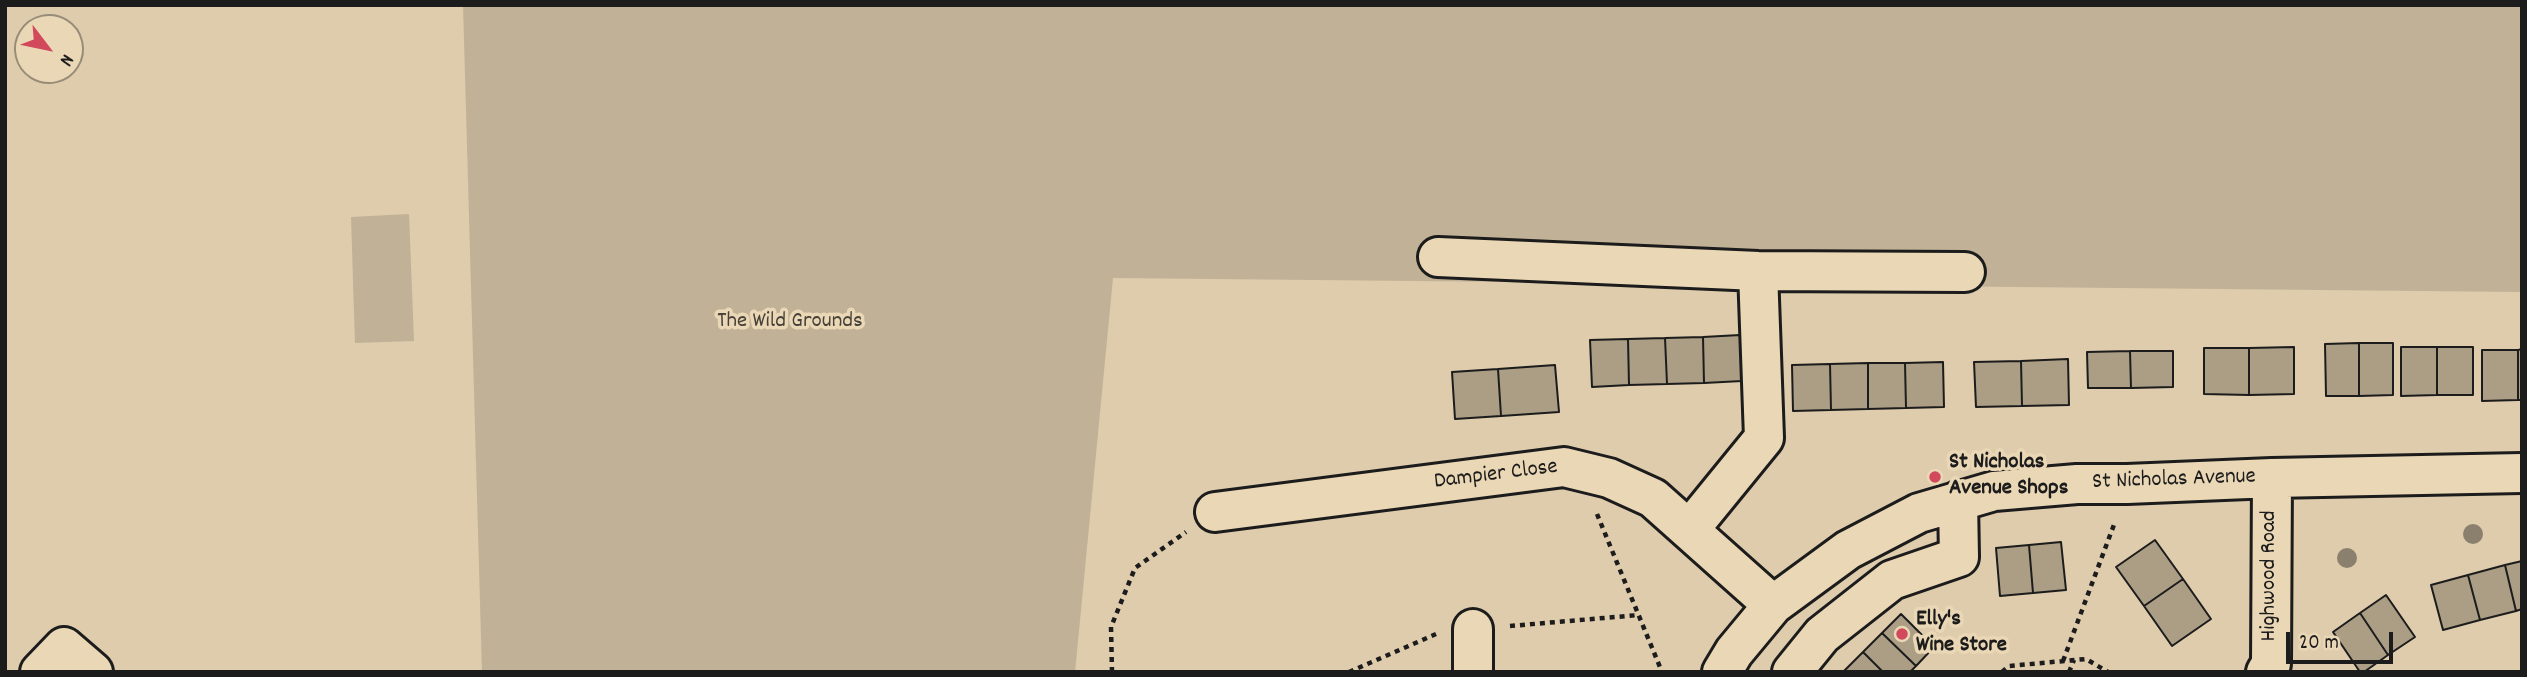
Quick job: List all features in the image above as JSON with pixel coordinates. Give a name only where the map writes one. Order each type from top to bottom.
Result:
[{"type":"street","points":[[1438,257],[1758,271],[1965,272]]},
{"type":"street","points":[[1689,530],[1764,438],[1758,271]]},
{"type":"street","name":"Dampier Close","points":[[1215,512],[1564,467],[1609,478],[1653,498],[1773,605]]},
{"type":"street","name":"St Nicholas Avenue","points":[[1722,672],[1734,652],[1773,605],[1848,550],[1919,513],[1994,491],[2077,484],[2522,473]]},
{"type":"street","name":"Highwood Road","points":[[2266,672],[2271,664],[2272,478]]},
{"type":"street","points":[[1792,672],[1822,635],[1892,580],[1959,557],[1958,502]]},
{"type":"street","points":[[1473,629],[1473,672]]},
{"type":"street","points":[[40,672],[64,647],[93,672]]},
{"type":"path","points":[[1579,471],[1662,672]]},
{"type":"path","points":[[2063,661],[2127,484]]},
{"type":"path","points":[[1112,672],[1111,627],[1135,568],[1215,512]]},
{"type":"path","points":[[2002,672],[2009,666],[2086,659],[2108,672]]},
{"type":"path","points":[[2069,672],[2074,660]]},
{"type":"green space","name":"The Wild Grounds","points":[[463,5],[2522,5],[2522,292],[1113,278],[1075,672],[482,672]]},
{"type":"green space","points":[[409,214],[414,341],[355,343],[351,217]]},
{"type":"building","points":[[1740,335],[1742,381],[1704,383],[1703,337]]},
{"type":"building","points":[[1703,337],[1704,383],[1667,384],[1665,338]]},
{"type":"building","points":[[1665,338],[1667,384],[1629,385],[1628,339]]},
{"type":"building","points":[[1628,339],[1629,385],[1592,387],[1590,340]]},
{"type":"building","points":[[2359,343],[2393,343],[2393,395],[2359,396]]},
{"type":"building","points":[[2359,343],[2359,396],[2326,396],[2325,344]]},
{"type":"building","points":[[2294,347],[2294,394],[2249,395],[2249,348]]},
{"type":"building","points":[[2401,347],[2437,347],[2437,395],[2401,396]]},
{"type":"building","points":[[2437,347],[2473,347],[2473,395],[2437,395]]},
{"type":"building","points":[[2204,348],[2249,348],[2249,395],[2204,394]]},
{"type":"building","points":[[2522,349],[2522,400],[2518,400],[2518,350]]},
{"type":"building","points":[[2482,350],[2518,350],[2518,400],[2482,401]]},
{"type":"building","points":[[2130,351],[2131,388],[2088,388],[2087,352]]},
{"type":"building","points":[[2130,351],[2173,351],[2173,387],[2131,388]]},
{"type":"building","points":[[2068,359],[2069,405],[2022,406],[2021,361]]},
{"type":"building","points":[[2021,361],[2022,406],[1976,407],[1974,362]]},
{"type":"building","points":[[1943,362],[1944,407],[1906,408],[1905,363]]},
{"type":"building","points":[[1868,363],[1905,363],[1906,408],[1868,409]]},
{"type":"building","points":[[1868,363],[1868,409],[1831,410],[1830,364]]},
{"type":"building","points":[[1830,364],[1831,410],[1793,411],[1792,365]]},
{"type":"building","points":[[1555,365],[1559,412],[1501,416],[1498,369]]},
{"type":"building","points":[[1498,369],[1501,416],[1455,419],[1452,372]]},
{"type":"building","points":[[2155,540],[2183,579],[2144,606],[2116,567]]},
{"type":"building","points":[[2061,542],[2066,590],[2033,593],[2029,545]]},
{"type":"building","points":[[2029,545],[2033,593],[2000,596],[1996,548]]},
{"type":"building","points":[[2522,561],[2522,609],[2516,611],[2505,565]]},
{"type":"building","points":[[2505,565],[2516,611],[2480,620],[2468,575]]},
{"type":"building","points":[[2468,575],[2480,620],[2443,630],[2431,585]]},
{"type":"building","points":[[2183,579],[2211,619],[2172,646],[2144,606]]},
{"type":"building","points":[[2386,595],[2415,637],[2388,655],[2360,613]]},
{"type":"building","points":[[2360,613],[2388,655],[2364,672],[2360,672],[2333,632]]},
{"type":"building","points":[[1901,614],[1934,647],[1916,666],[1882,633]]},
{"type":"building","points":[[1882,633],[1916,666],[1910,672],[1883,672],[1863,652]]},
{"type":"building","points":[[1863,652],[1883,672],[1844,671]]},
{"type":"place","name":"St Nicholas Avenue Shops","points":[[1935,477]]},
{"type":"place","name":"Elly's Wine Store","points":[[1902,634]]}]
